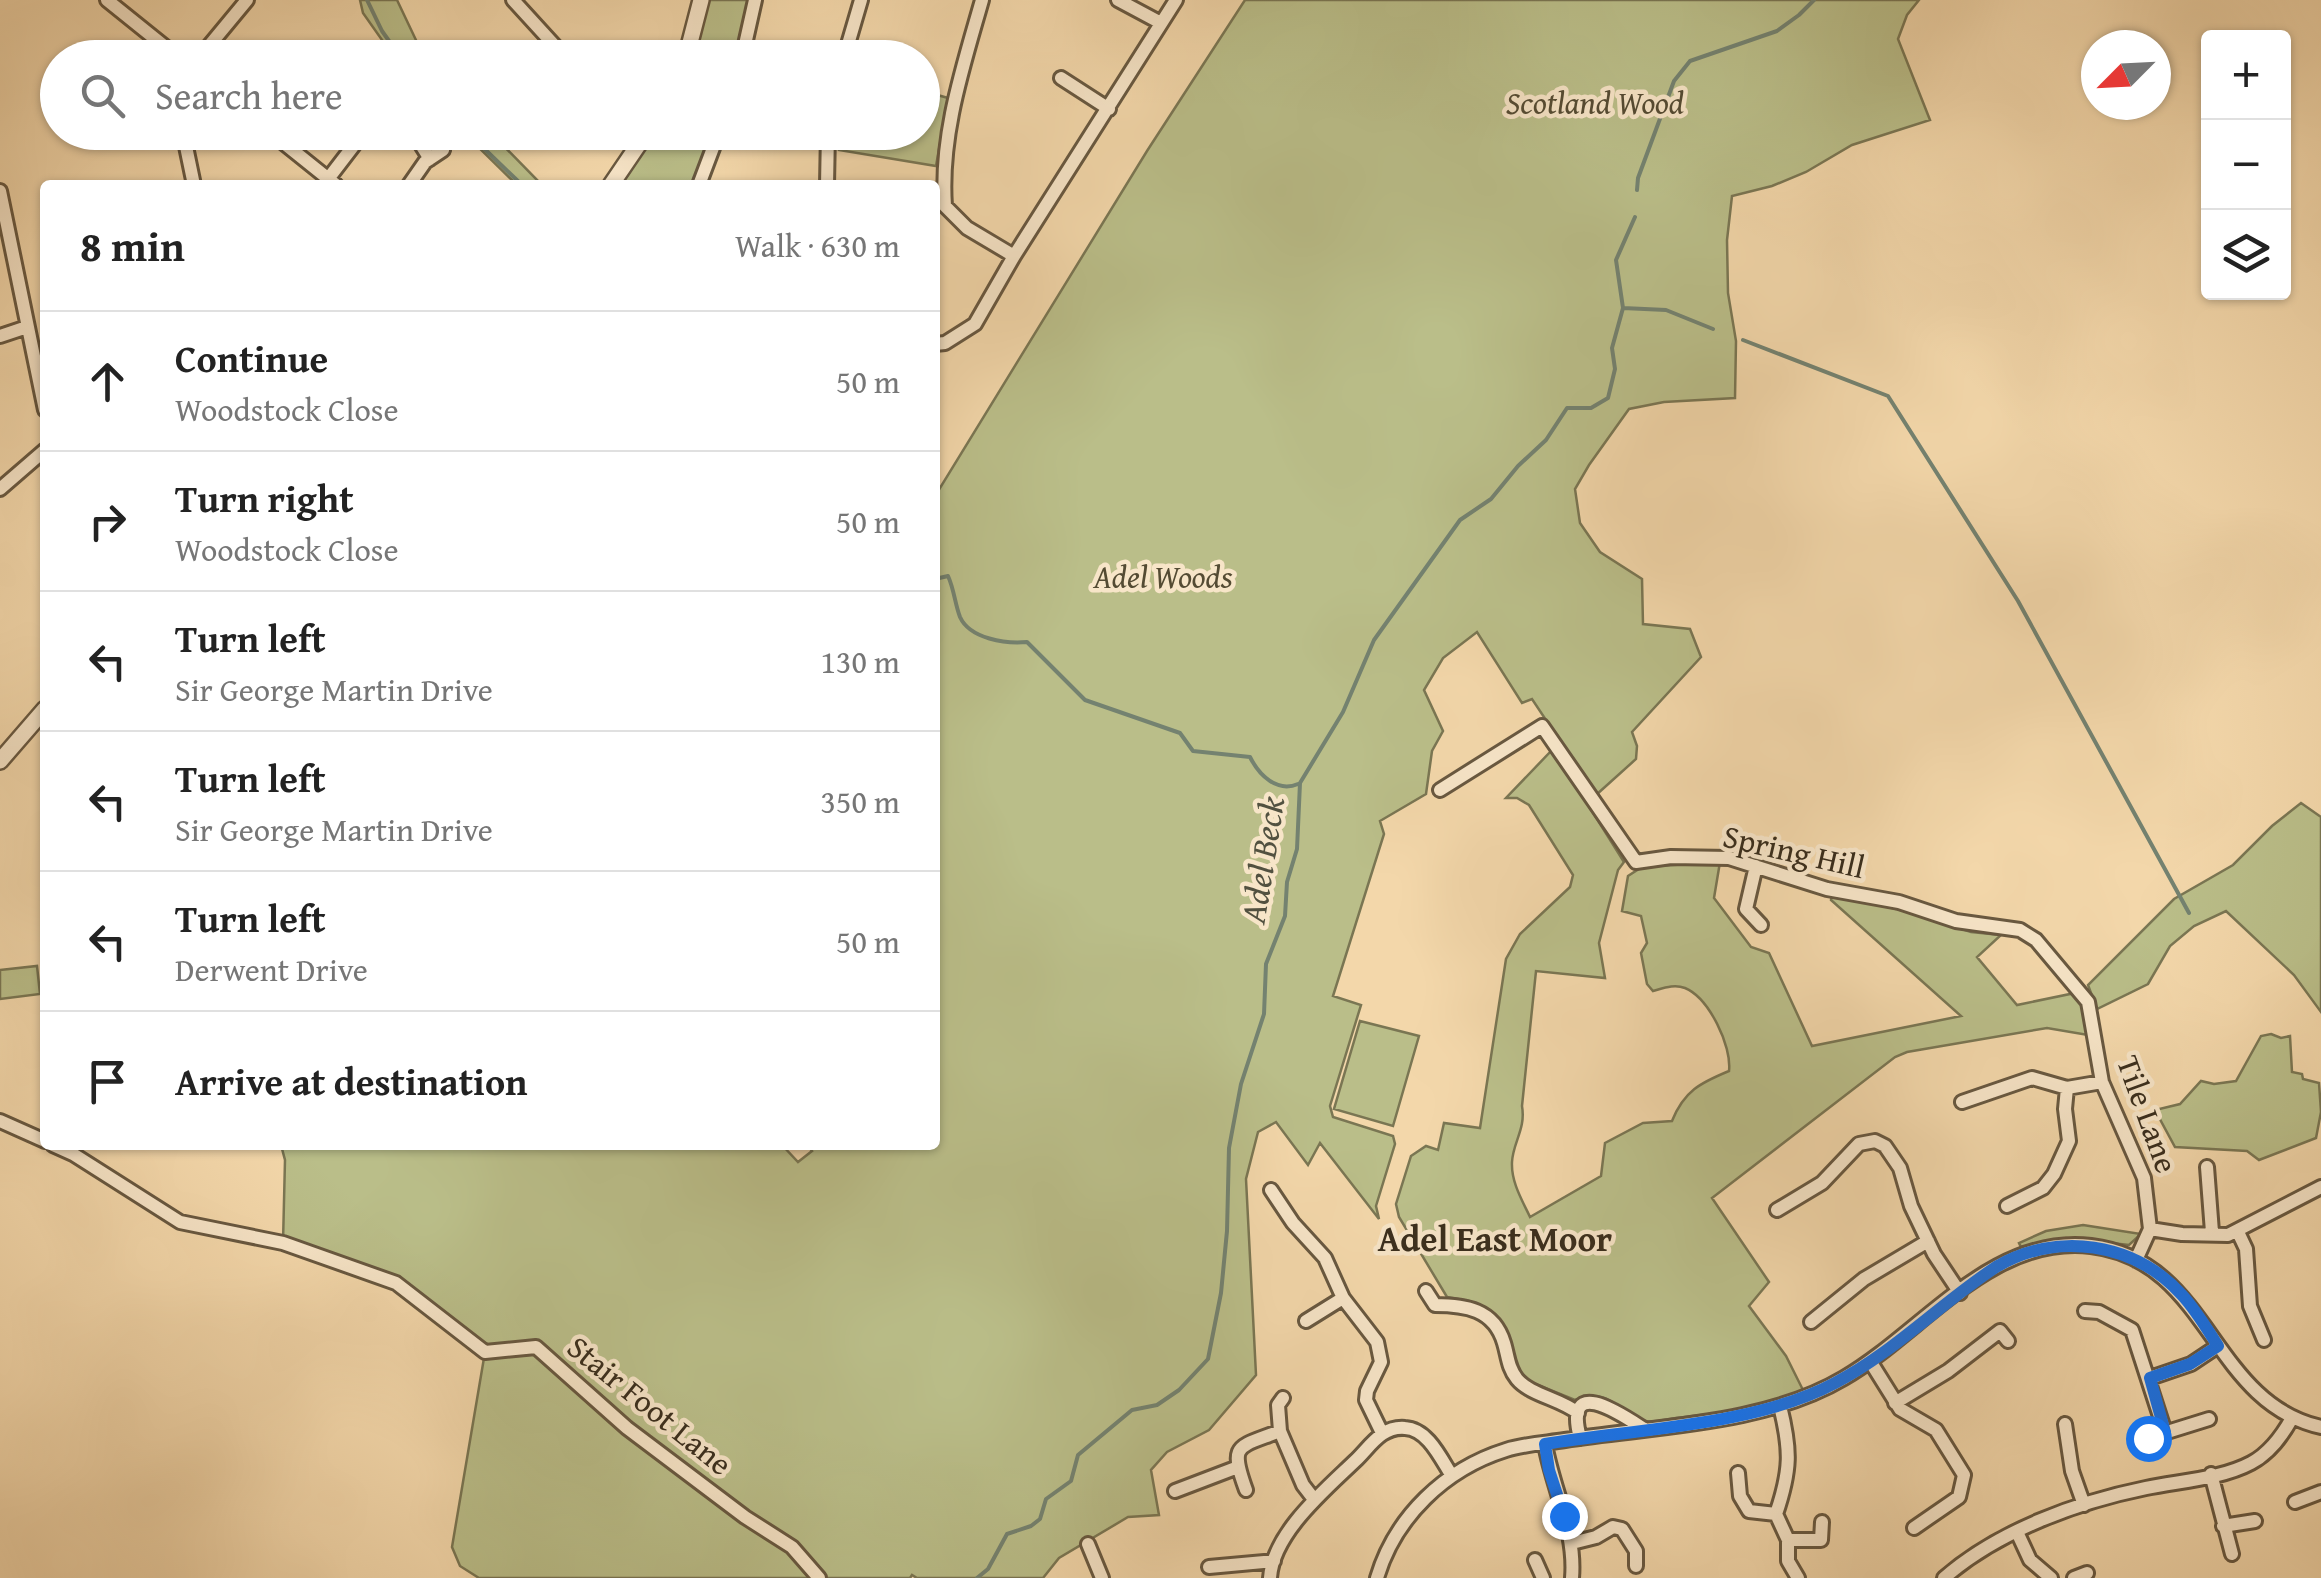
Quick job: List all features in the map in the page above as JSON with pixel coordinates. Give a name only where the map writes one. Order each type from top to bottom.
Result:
[{"type":"street","points":[[107,0],[158,40]]},
{"type":"street","points":[[214,40],[246,0]]},
{"type":"street","points":[[513,0],[548,40]]},
{"type":"street","points":[[691,40],[701,0]]},
{"type":"street","points":[[746,40],[755,0]]},
{"type":"street","points":[[850,40],[862,0]]},
{"type":"street","points":[[982,0],[956,92],[942,169],[945,206],[967,228],[1014,256]]},
{"type":"street","points":[[1118,0],[1161,23]]},
{"type":"street","points":[[940,344],[975,324],[1176,0]]},
{"type":"street","points":[[1060,78],[1109,109]]},
{"type":"street","points":[[187,150],[193,180]]},
{"type":"street","points":[[295,150],[330,180]]},
{"type":"street","points":[[333,180],[352,150]]},
{"type":"street","points":[[413,180],[436,154],[431,150]]},
{"type":"street","points":[[614,180],[635,150]]},
{"type":"street","points":[[701,180],[712,150]]},
{"type":"street","points":[[827,180],[828,150]]},
{"type":"street","points":[[0,191],[40,387]]},
{"type":"street","points":[[0,336],[27,326]]},
{"type":"street","points":[[0,489],[40,454]]},
{"type":"street","points":[[0,759],[40,715]]},
{"type":"street","name":"Spring Hill","points":[[1440,790],[1542,726],[1636,862],[1721,857],[1826,889],[1899,902],[1956,921],[2020,930],[2036,940],[2078,986]]},
{"type":"street","points":[[1756,866],[1746,909],[1761,925]]},
{"type":"street","name":"Tile Lane","points":[[2078,986],[2092,1015],[2102,1082],[2144,1178],[2150,1229]]},
{"type":"street","points":[[1962,1102],[2032,1078],[2068,1088],[2102,1082]]},
{"type":"street","points":[[2006,1206],[2043,1188],[2054,1174],[2068,1141],[2068,1088]]},
{"type":"street","points":[[0,1121],[40,1140]]},
{"type":"street","points":[[1777,1210],[1822,1183],[1859,1144],[1875,1141],[1885,1146],[1900,1168],[1911,1206],[1960,1293]]},
{"type":"street","name":"Stair Foot Lane","points":[[64,1150],[180,1222],[283,1242],[396,1284],[485,1352],[536,1347],[627,1428],[745,1517],[792,1547],[819,1578]]},
{"type":"street","points":[[2207,1167],[2212,1232]]},
{"type":"street","points":[[2136,1260],[2150,1229],[2228,1235],[2321,1187]]},
{"type":"street","points":[[1271,1190],[1293,1223],[1331,1266],[1343,1298],[1378,1342],[1379,1371],[1366,1400],[1382,1433]]},
{"type":"street","points":[[2238,1232],[2246,1249],[2250,1306],[2264,1340]]},
{"type":"street","points":[[1811,1322],[1875,1271],[1928,1241]]},
{"type":"street","points":[[1377,1578],[1388,1548],[1402,1526],[1433,1490],[1504,1450],[1780,1406],[1834,1384],[1870,1361],[2008,1260],[2053,1246],[2092,1246],[2136,1260],[2160,1274],[2184,1296],[2242,1379],[2266,1403],[2292,1418],[2321,1427]]},
{"type":"street","points":[[1426,1291],[1435,1305],[1466,1306],[1486,1316],[1503,1337],[1510,1366],[1520,1383],[1566,1403],[1578,1413]]},
{"type":"street","points":[[1306,1321],[1343,1298]]},
{"type":"street","points":[[2086,1311],[2099,1312],[2132,1330],[2165,1432]]},
{"type":"street","points":[[1895,1403],[1948,1371],[2000,1331],[2008,1341]]},
{"type":"street","points":[[2150,1378],[2190,1364],[2218,1346]]},
{"type":"street","points":[[1870,1361],[1895,1403],[1908,1416],[1936,1430],[1964,1475],[1960,1496],[1914,1528]]},
{"type":"street","points":[[1284,1398],[1277,1415],[1280,1432],[1302,1486],[1314,1498]]},
{"type":"street","points":[[1580,1438],[1576,1421],[1588,1402],[1602,1403],[1644,1430]]},
{"type":"street","points":[[1780,1406],[1790,1459],[1776,1514],[1788,1540],[1788,1560],[1798,1578]]},
{"type":"street","points":[[1944,1578],[1976,1552],[2084,1505],[2254,1462],[2279,1441],[2292,1418]]},
{"type":"street","points":[[2148,1438],[2208,1419]]},
{"type":"street","points":[[2065,1424],[2072,1472],[2084,1505]]},
{"type":"street","points":[[1270,1578],[1274,1561],[1314,1498],[1382,1433],[1405,1428],[1423,1435],[1452,1476]]},
{"type":"street","points":[[1246,1490],[1237,1452],[1243,1445],[1280,1432]]},
{"type":"street","points":[[1545,1444],[1572,1543],[1572,1578]]},
{"type":"street","points":[[1175,1491],[1238,1467]]},
{"type":"street","points":[[1738,1473],[1740,1496],[1749,1511],[1776,1514]]},
{"type":"street","points":[[2211,1474],[2232,1554]]},
{"type":"street","points":[[2294,1502],[2321,1492]]},
{"type":"street","points":[[2223,1526],[2255,1521]]},
{"type":"street","points":[[1788,1540],[1821,1540],[1822,1522]]},
{"type":"street","points":[[1572,1543],[1596,1537],[1613,1527],[1622,1529],[1636,1551],[1636,1566]]},
{"type":"street","points":[[2017,1532],[2030,1560],[2052,1578]]},
{"type":"street","points":[[1088,1544],[1102,1578]]},
{"type":"street","points":[[1536,1560],[1543,1578]]},
{"type":"street","points":[[1209,1567],[1274,1561]]},
{"type":"green space","points":[[360,0],[397,0],[416,40],[382,40],[363,13]]},
{"type":"green space","points":[[701,0],[755,0],[746,40],[691,40]]},
{"type":"green space","name":"Adel Woods","points":[[1245,0],[1919,0],[1907,15],[1898,39],[1930,120],[1852,145],[1806,172],[1772,186],[1732,196],[1727,240],[1728,293],[1736,341],[1735,398],[1664,402],[1629,409],[1575,489],[1580,523],[1600,552],[1642,579],[1643,624],[1690,629],[1701,657],[1632,732],[1636,759],[1596,795],[1532,699],[1522,703],[1477,632],[1443,658],[1424,690],[1443,731],[1432,751],[1426,794],[1380,821],[1384,834],[1333,996],[1361,1005],[1330,1106],[1333,1117],[1393,1136],[1395,1144],[1376,1206],[1379,1219],[1320,1143],[1308,1165],[1276,1122],[1258,1132],[1246,1179],[1256,1375],[1209,1430],[1167,1452],[1151,1470],[1159,1515],[1128,1517],[1059,1558],[1043,1578],[479,1578],[460,1566],[452,1547],[485,1352],[396,1283],[283,1243],[282,1150],[787,1150],[798,1162],[811,1150],[940,1150],[940,488],[1147,151]]},
{"type":"green space","points":[[940,96],[948,98],[940,143]]},
{"type":"green space","points":[[481,150],[508,150],[537,180],[512,180]]},
{"type":"green space","points":[[635,150],[712,150],[701,180],[614,180]]},
{"type":"green space","points":[[839,150],[939,150],[936,166]]},
{"type":"green space","points":[[1553,749],[1624,862],[1618,870],[1599,943],[1605,978],[1536,971],[1522,1122],[1512,1162],[1515,1184],[1530,1217],[1601,1176],[1605,1143],[1643,1123],[1672,1121],[1694,1089],[1729,1071],[1723,1036],[1694,993],[1673,986],[1653,991],[1647,984],[1641,953],[1647,943],[1641,916],[1622,911],[1628,876],[1642,867],[1720,862],[1714,898],[1751,947],[1769,953],[1812,1046],[1961,1016],[1831,900],[1832,894],[1971,932],[2001,935],[1977,957],[2017,1005],[2075,993],[2082,1004],[2088,1035],[2047,1028],[1895,1057],[1712,1198],[1769,1282],[1749,1306],[1786,1356],[1804,1392],[1789,1398],[1741,1410],[1648,1421],[1635,1418],[1607,1399],[1575,1400],[1523,1379],[1489,1314],[1469,1301],[1447,1297],[1399,1217],[1396,1204],[1411,1156],[1426,1146],[1438,1150],[1444,1123],[1480,1128],[1506,959],[1520,934],[1570,887],[1573,875],[1529,805],[1517,798],[1506,798]]},
{"type":"green space","points":[[2301,803],[2321,817],[2321,1012],[2294,975],[2226,911],[2194,926],[2170,946],[2148,984],[2097,1009],[2088,985],[2174,899],[2233,865]]},
{"type":"green space","points":[[37,966],[40,994],[0,999],[0,970]]},
{"type":"green space","points":[[1360,1021],[1419,1036],[1393,1126],[1334,1109]]},
{"type":"green space","points":[[2261,1036],[2290,1036],[2292,1072],[2319,1083],[2321,1112],[2316,1138],[2259,1160],[2247,1151],[2175,1147],[2155,1110],[2180,1104],[2201,1081],[2236,1081]]},
{"type":"green space","points":[[2083,1225],[2141,1234],[2129,1245],[2066,1238],[2021,1247],[2019,1243],[2046,1231]]},
{"type":"waterway","points":[[367,0],[388,40]]},
{"type":"waterway","name":"Adel Beck","points":[[1637,190],[1674,81],[1690,61],[1777,31],[1814,0]]},
{"type":"waterway","points":[[486,150],[517,180]]},
{"type":"waterway","name":"Adel Beck","points":[[977,1578],[988,1569],[1007,1534],[1040,1519],[1046,1499],[1071,1481],[1078,1455],[1132,1410],[1157,1405],[1179,1390],[1208,1359],[1221,1293],[1229,1148],[1241,1084],[1264,1014],[1266,964],[1285,916],[1287,882],[1297,849],[1300,783],[1343,712],[1374,640],[1460,520],[1491,499],[1546,440],[1567,408],[1591,408],[1608,398],[1615,369],[1612,348],[1623,308],[1616,260],[1635,217]]},
{"type":"waterway","points":[[1623,308],[1666,310],[1713,329]]},
{"type":"waterway","points":[[1743,340],[1888,396],[2018,601],[2189,913]]},
{"type":"waterway","points":[[940,578],[948,576],[960,617],[972,630],[999,641],[1027,642],[1085,700],[1180,733],[1193,751],[1250,757],[1258,770],[1276,784],[1298,784]]},
{"type":"district","name":"Adel East Moor","points":[[1495,1238]]},
{"type":"route","points":[[1564,1516],[1545,1444],[1702,1420],[1780,1406],[1807,1397],[1854,1372],[1996,1267],[2021,1254],[2053,1246],[2112,1250],[2160,1274],[2184,1296],[2218,1346],[2190,1364],[2150,1378],[2165,1432],[2148,1438]]},
{"type":"park label","name":"Scotland Wood","points":[[1595,102]]}]
